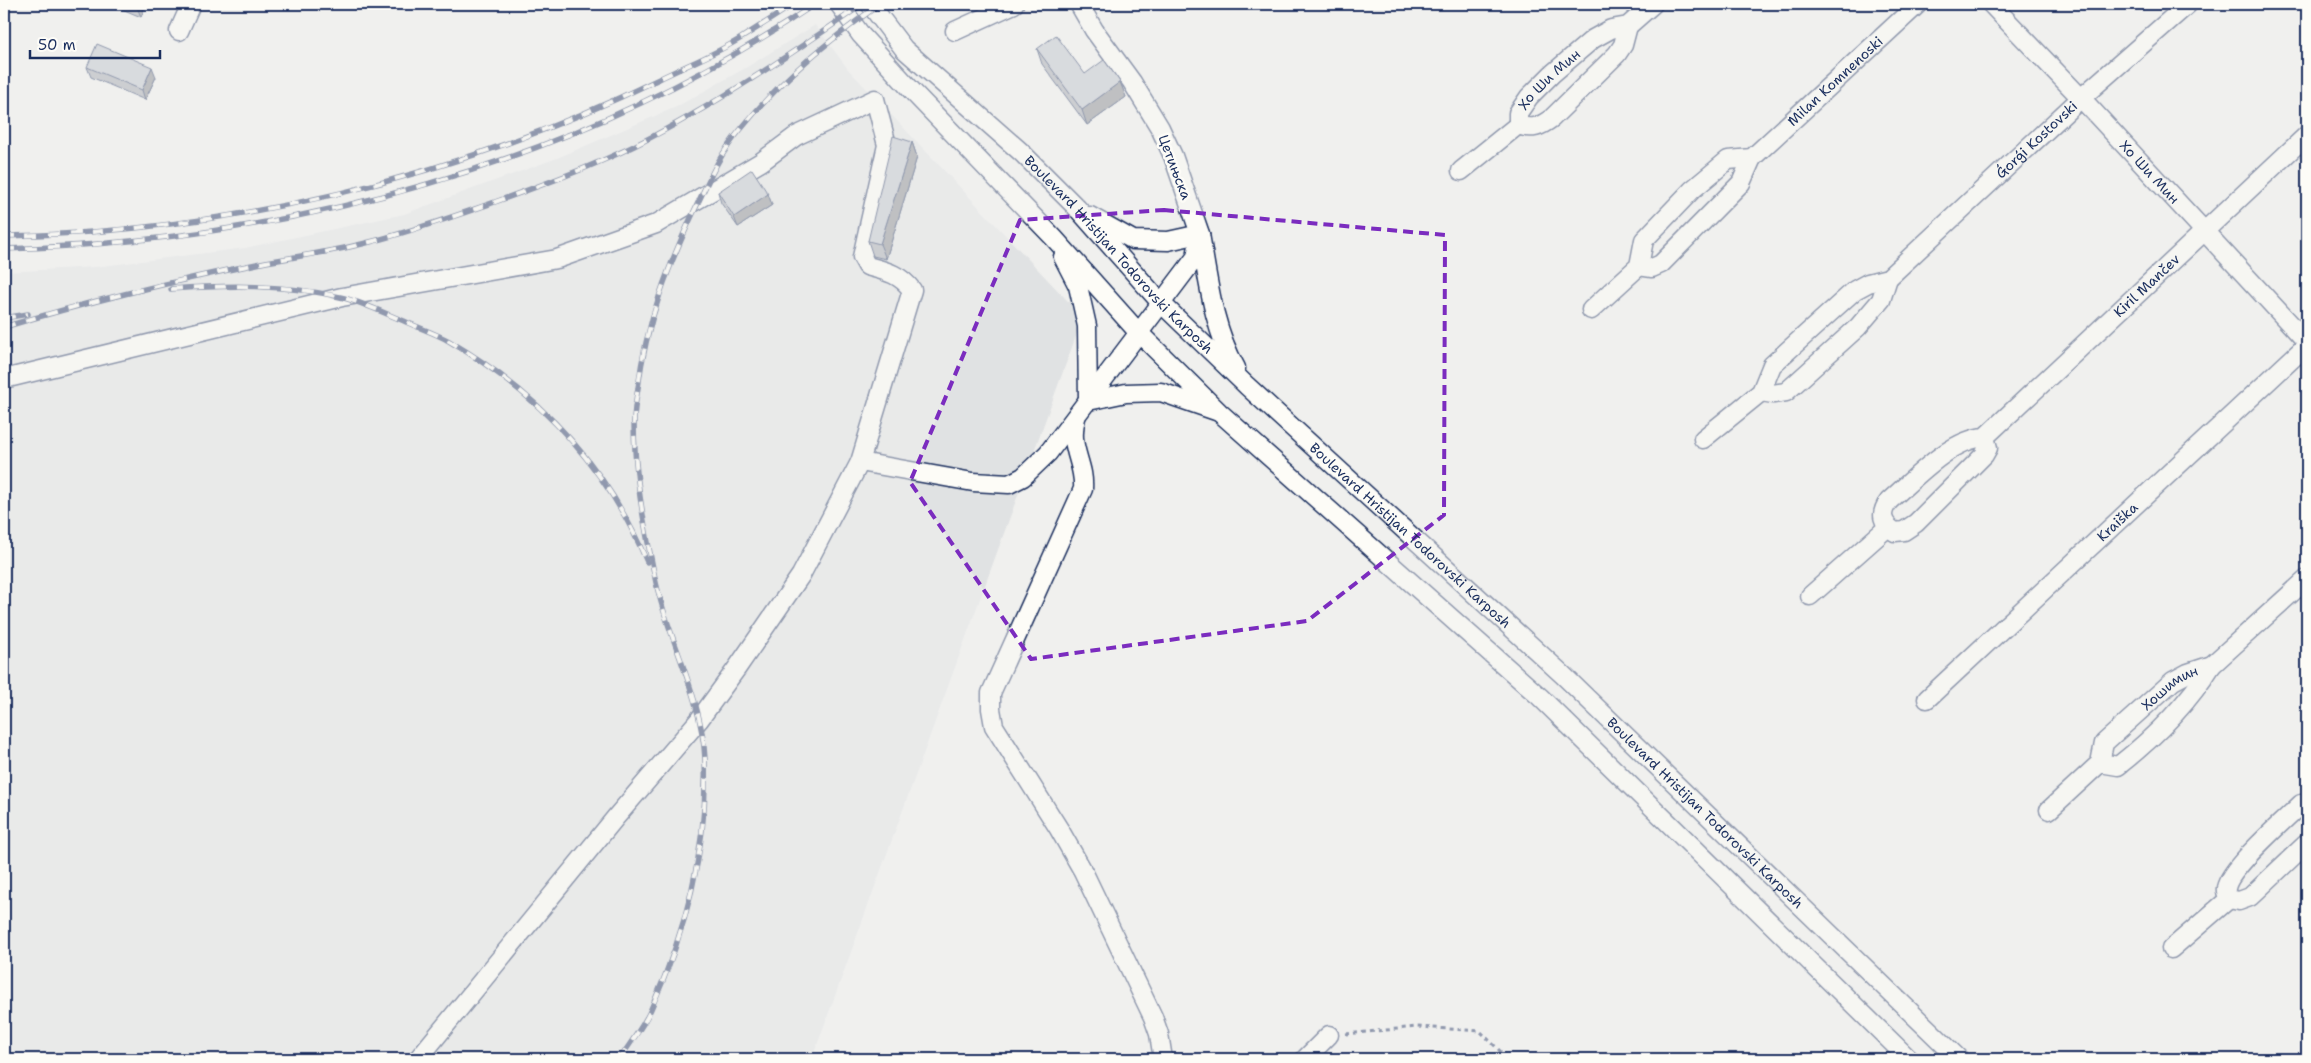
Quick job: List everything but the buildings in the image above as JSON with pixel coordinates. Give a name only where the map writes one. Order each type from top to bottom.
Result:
[{"type":"street","points":[[179,31],[191,4]]},
{"type":"street","points":[[839,4],[861,35],[914,93],[1054,238],[1138,332],[1219,412],[1540,697],[1909,1059]]},
{"type":"street","name":"Boulevard Hristijan Todorovski Karposh","points":[[870,4],[904,49],[1021,152],[1077,208],[1161,303],[1247,386],[1562,674],[1959,1059]]},
{"type":"street","points":[[955,31],[1014,4]]},
{"type":"street","name":"Цетињска","points":[[1079,4],[1094,30],[1132,82],[1160,128],[1173,156],[1200,234],[1214,308],[1226,351],[1247,386]]},
{"type":"street","name":"Хо Ши Мин","points":[[1461,170],[1518,125],[1518,113],[1529,96],[1552,74],[1593,40],[1611,30],[1628,26],[1652,4]]},
{"type":"street","name":"Milan Komnenoski","points":[[1639,266],[1652,268],[1661,264],[1741,183],[1752,158],[1918,4]]},
{"type":"street","name":"Хо Ши Мин","points":[[1991,4],[2082,98],[2307,344]]},
{"type":"street","name":"Ǵorǵi Kostovski","points":[[1703,439],[1761,392],[1772,365],[1855,290],[1868,283],[1888,278],[2082,98],[2188,4]]},
{"type":"street","points":[[1518,125],[1529,129],[1540,126],[1552,118],[1617,54],[1623,46],[1628,26]]},
{"type":"street","points":[[4,379],[342,297],[557,259],[656,224],[761,162],[796,136],[875,99],[887,145],[862,257],[868,266],[893,273],[904,279],[912,290],[860,462],[800,575],[699,720],[610,825],[418,1059]]},
{"type":"street","name":"Kiril Mančev","points":[[1888,527],[1882,516],[1883,509],[1889,501],[1964,442],[1974,438],[1985,437],[2307,135]]},
{"type":"street","points":[[1592,310],[1639,266],[1644,240],[1692,190],[1728,160],[1752,158]]},
{"type":"street","points":[[860,462],[973,482],[1009,484],[1023,477],[1048,453],[1196,256],[1200,234],[1168,241],[1133,240],[1077,208]]},
{"type":"street","points":[[1054,238],[1078,286],[1087,326],[1088,401]]},
{"type":"street","name":"Ǵorǵi Kostovski","points":[[1761,392],[1773,394],[1786,392],[1793,386],[1858,327],[1881,300],[1888,278]]},
{"type":"street","name":"Kraiška","points":[[1927,698],[2307,344]]},
{"type":"street","points":[[1088,401],[1126,393],[1161,392],[1219,412]]},
{"type":"street","points":[[1077,416],[1073,428],[1073,442],[1084,480],[1081,498],[991,693],[991,709],[994,726],[1060,829],[1087,878],[1153,1018],[1159,1034],[1163,1059]]},
{"type":"street","points":[[1810,596],[1888,527],[1895,532],[1904,531],[1916,523],[1984,455],[1988,448],[1985,437]]},
{"type":"street","name":"Хошимин","points":[[2049,810],[2100,763],[2104,743],[2173,681],[2188,673],[2212,665],[2307,579]]},
{"type":"street","points":[[2100,763],[2118,766],[2143,746],[2195,692],[2212,665]]},
{"type":"street","points":[[2307,803],[2301,804],[2238,866],[2226,886],[2226,894],[2229,899],[2239,901],[2250,897],[2307,843]]},
{"type":"street","points":[[2171,949],[2229,899]]},
{"type":"street","points":[[1305,1059],[1329,1035]]},
{"type":"path","points":[[1329,1035],[1417,1027],[1480,1031],[1508,1059]]},
{"type":"highlighted area","points":[[1164,210],[1445,235],[1444,515],[1307,621],[1031,659],[910,482],[1020,220]]},
{"type":"shaded area","points":[[815,25],[848,69],[1083,317],[812,1059],[4,1059],[4,272],[94,267],[245,248],[404,214],[557,158],[676,107],[747,67]]},
{"type":"railway","points":[[4,236],[88,232],[173,224],[257,211],[340,193],[422,171],[503,145],[582,114],[719,51],[794,4]]},
{"type":"railway","points":[[4,249],[111,243],[218,230],[324,210],[428,184],[529,150],[628,109],[723,60],[815,4]]},
{"type":"railway","points":[[4,327],[69,308],[167,284],[379,240],[446,219],[548,183],[617,154],[664,131],[780,61],[863,4]]},
{"type":"railway","points":[[620,1059],[648,1016],[675,949],[692,887],[703,823],[705,791],[705,759],[697,712],[660,596],[640,498],[634,441],[634,414],[647,340],[660,294],[677,249],[712,174],[727,147],[756,111],[789,77],[842,32],[880,4]]},
{"type":"railway","points":[[171,289],[256,287],[319,293],[348,299],[365,305],[449,341],[481,361],[512,384],[540,408],[566,435],[612,494],[631,527],[647,562]]},
{"type":"railway","points":[[4,318],[28,314]]}]
